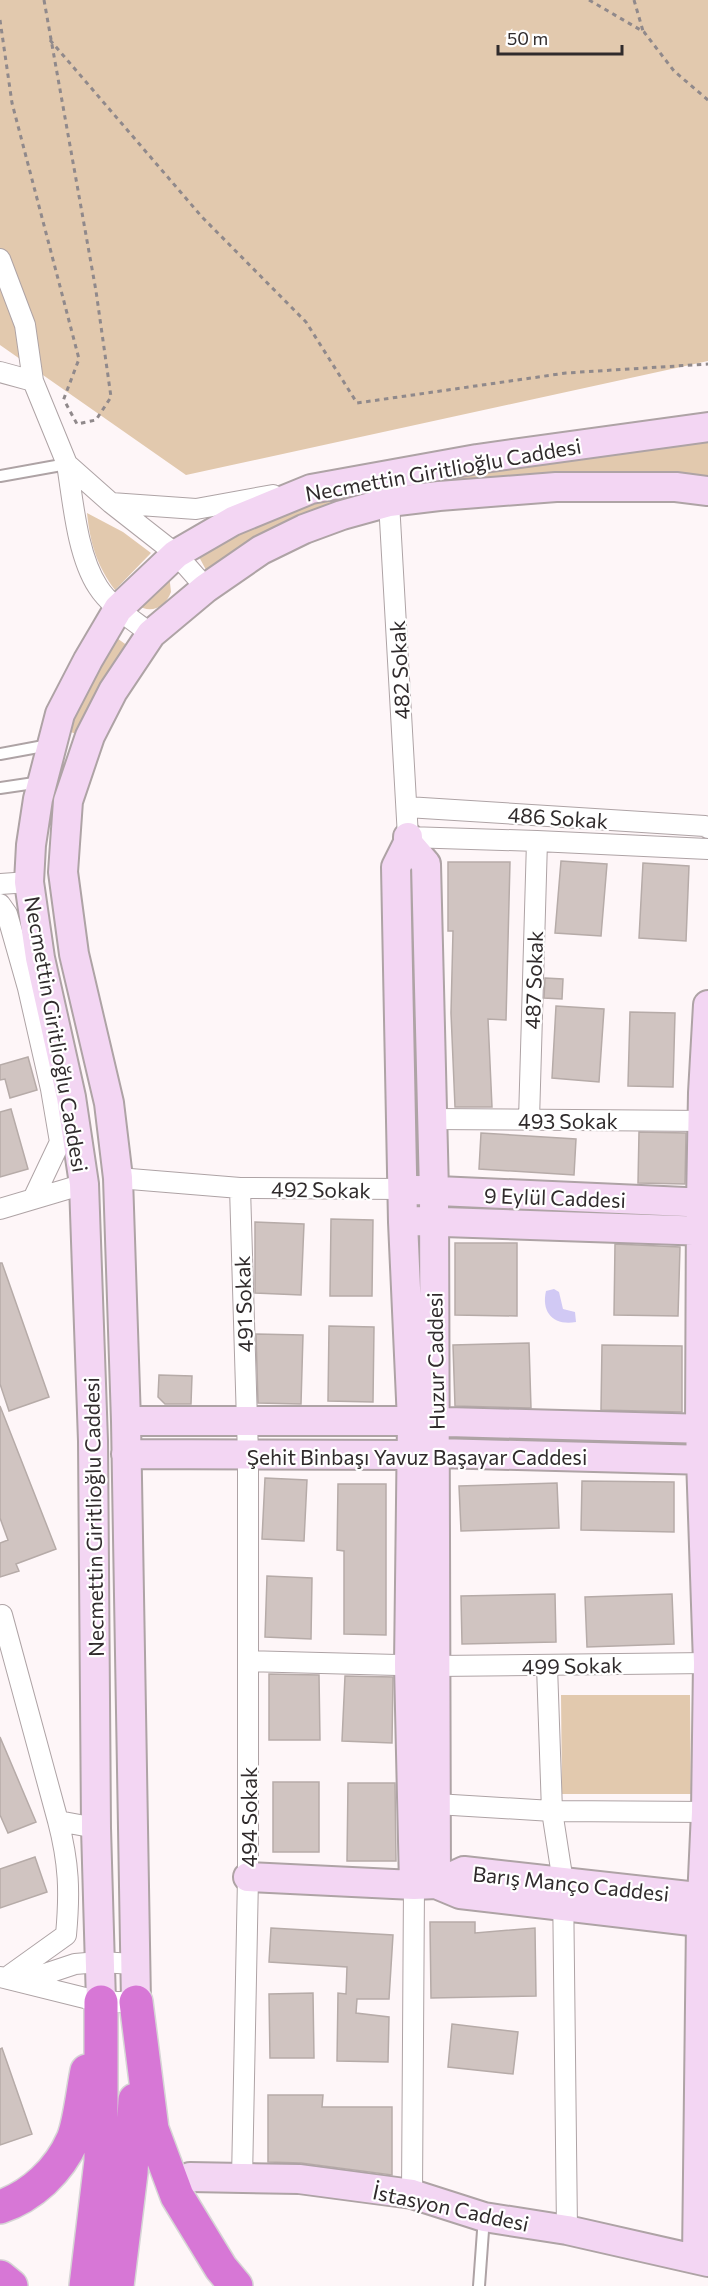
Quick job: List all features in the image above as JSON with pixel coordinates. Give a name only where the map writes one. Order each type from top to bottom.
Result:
[{"type":"highway","points":[[0,2207],[14,2202],[33,2190],[53,2171],[73,2139],[100,2002]]},
{"type":"highway","points":[[86,2286],[101,2161],[100,2002]]},
{"type":"highway","points":[[117,2286],[133,2138],[136,2002]]},
{"type":"highway","points":[[136,2002],[152,2129],[177,2196],[221,2268],[236,2286]]},
{"type":"highway","points":[[0,2277],[11,2286]]},
{"type":"street","points":[[0,259],[25,325],[33,381],[67,464],[87,563],[98,587],[118,609],[151,634]]},
{"type":"street","points":[[0,372],[33,381]]},
{"type":"street","points":[[641,436],[708,416]]},
{"type":"street","name":"Necmettin Giritlioğlu Caddesi","points":[[100,2002],[96,1828],[93,1441],[84,1184],[71,1097],[40,958],[29,882],[31,845],[42,782],[60,714],[118,609],[176,554],[233,521],[311,489],[477,459],[708,427]]},
{"type":"street","points":[[67,464],[111,503],[176,554],[206,588]]},
{"type":"street","name":"Necmettin Giritlioğlu Caddesi","points":[[136,2002],[126,1421],[118,1178],[109,1103],[74,954],[63,872],[68,801],[90,736],[114,691],[151,634],[206,588],[261,550],[304,529],[342,514],[389,502],[439,496],[556,487],[676,487],[708,491]]},
{"type":"street","points":[[111,503],[196,509],[311,489]]},
{"type":"street","name":"482 Sokak","points":[[389,502],[408,840]]},
{"type":"street","name":"486 Sokak","points":[[406,807],[708,828]]},
{"type":"street","name":"486 Sokak","points":[[408,840],[537,840],[708,849]]},
{"type":"street","name":"Huzur Caddesi","points":[[424,1422],[403,1222],[402,1190],[396,867],[408,840],[426,864],[434,1192],[424,1422],[422,1665],[425,1885]]},
{"type":"street","name":"487 Sokak","points":[[529,1120],[537,840]]},
{"type":"street","points":[[0,884],[29,882]]},
{"type":"street","points":[[0,904],[7,914],[28,988],[51,1089],[60,1142],[33,1199]]},
{"type":"street","points":[[703,2261],[708,1663],[704,1429],[706,1121],[703,1093],[708,1005]]},
{"type":"street","name":"493 Sokak","points":[[432,1119],[706,1121]]},
{"type":"street","name":"492 Sokak","points":[[118,1178],[240,1188],[402,1190]]},
{"type":"street","points":[[0,1209],[84,1184]]},
{"type":"street","name":"491 Sokak","points":[[240,1188],[248,1455]]},
{"type":"street","name":"9 Eylül Caddesi","points":[[402,1190],[704,1203]]},
{"type":"street","name":"9 Eylül Caddesi","points":[[403,1222],[434,1220],[705,1231]]},
{"type":"street","name":"Şehit Binbaşı Yavuz Başayar Caddesi","points":[[126,1421],[424,1422],[704,1429]]},
{"type":"street","name":"Şehit Binbaşı Yavuz Başayar Caddesi","points":[[126,1454],[424,1454],[705,1460]]},
{"type":"street","name":"494 Sokak","points":[[242,2179],[248,1877],[248,1455]]},
{"type":"street","points":[[2,1615],[67,1853],[70,1893],[66,1935],[3,1978]]},
{"type":"street","name":"499 Sokak","points":[[249,1661],[547,1666],[708,1663]]},
{"type":"street","name":"Huzur Caddesi","points":[[422,1665],[436,1804],[425,1885]]},
{"type":"street","points":[[547,1666],[552,1811],[564,1895],[567,2230]]},
{"type":"street","points":[[436,1804],[552,1811],[707,1812]]},
{"type":"street","points":[[58,1821],[96,1828]]},
{"type":"street","name":"Barış Manço Caddesi","points":[[248,1877],[425,1885],[464,1871],[564,1895],[705,1910]]},
{"type":"street","points":[[412,2194],[425,1885]]},
{"type":"street","points":[[3,1978],[45,1974],[75,1964],[99,1962],[135,1964]]},
{"type":"street","points":[[3,1978],[100,2002],[136,2002]]},
{"type":"street","name":"İstasyon Caddesi","points":[[190,2177],[299,2179],[412,2194],[484,2217],[567,2230],[703,2261]]},
{"type":"lane","points":[[0,476],[67,464]]},
{"type":"lane","points":[[0,754],[52,745]]},
{"type":"lane","points":[[0,788],[42,782]]},
{"type":"lane","points":[[479,2286],[484,2217]]},
{"type":"path","points":[[44,0],[96,291],[111,397],[96,420],[77,424],[64,400]]},
{"type":"path","points":[[589,0],[644,32]]},
{"type":"path","points":[[634,0],[644,32],[674,71],[708,100]]},
{"type":"path","points":[[0,20],[12,103],[79,359],[64,400],[44,410]]},
{"type":"path","points":[[50,40],[202,217],[306,322],[357,403],[566,373],[708,364]]},
{"type":"shaded area","points":[[0,0],[708,0],[708,361],[186,475],[0,345]]},
{"type":"shaded area","points":[[708,439],[708,480],[673,474],[603,472],[537,474],[466,480],[401,491],[253,540],[206,570],[197,553],[242,529],[315,500],[395,483],[569,461]]},
{"type":"shaded area","points":[[87,513],[123,532],[151,553],[115,590],[95,554]]},
{"type":"shaded area","points":[[169,574],[171,592],[161,606],[147,609],[136,604]]},
{"type":"shaded area","points":[[114,636],[128,646],[78,735],[64,729]]},
{"type":"shaded area","points":[[554,1289],[559,1292],[563,1309],[575,1312],[576,1322],[561,1322],[547,1312],[546,1291]]},
{"type":"shaded area","points":[[561,1695],[690,1695],[691,1794],[562,1794]]},
{"type":"building","points":[[561,861],[607,864],[601,936],[555,933]]},
{"type":"building","points":[[448,862],[510,862],[506,1020],[488,1019],[492,1107],[455,1107],[451,1013],[453,931],[448,931]]},
{"type":"building","points":[[643,863],[689,866],[686,941],[639,938]]},
{"type":"building","points":[[545,978],[563,979],[562,999],[544,998]]},
{"type":"building","points":[[556,1006],[604,1009],[599,1082],[552,1078]]},
{"type":"building","points":[[630,1012],[675,1013],[673,1087],[628,1086]]},
{"type":"building","points":[[28,1057],[37,1090],[10,1098],[5,1079],[0,1080],[0,1065]]},
{"type":"building","points":[[11,1109],[28,1169],[0,1177],[0,1112]]},
{"type":"building","points":[[639,1132],[686,1133],[685,1184],[638,1183]]},
{"type":"building","points":[[481,1133],[576,1139],[574,1175],[479,1169]]},
{"type":"building","points":[[331,1219],[373,1220],[372,1296],[330,1296]]},
{"type":"building","points":[[255,1222],[304,1224],[301,1295],[255,1293]]},
{"type":"building","points":[[455,1243],[517,1243],[517,1316],[455,1315]]},
{"type":"building","points":[[615,1244],[680,1247],[678,1316],[614,1315]]},
{"type":"building","points":[[0,1263],[2,1263],[49,1397],[9,1411],[0,1384]]},
{"type":"building","points":[[329,1326],[374,1327],[373,1402],[328,1401]]},
{"type":"building","points":[[256,1334],[303,1335],[301,1404],[258,1403]]},
{"type":"building","points":[[529,1343],[531,1408],[455,1406],[453,1345]]},
{"type":"building","points":[[602,1345],[682,1346],[682,1412],[601,1410]]},
{"type":"building","points":[[159,1375],[192,1376],[191,1404],[165,1404],[158,1397]]},
{"type":"building","points":[[0,1406],[56,1549],[16,1564],[19,1571],[0,1577],[0,1543],[8,1540],[0,1518]]},
{"type":"building","points":[[265,1478],[307,1480],[304,1541],[262,1539]]},
{"type":"building","points":[[582,1481],[674,1482],[674,1532],[581,1530]]},
{"type":"building","points":[[557,1483],[559,1528],[461,1531],[459,1486]]},
{"type":"building","points":[[338,1484],[386,1484],[386,1635],[344,1634],[344,1551],[337,1550]]},
{"type":"building","points":[[267,1576],[312,1578],[311,1639],[265,1637]]},
{"type":"building","points":[[555,1594],[556,1642],[462,1644],[461,1596]]},
{"type":"building","points":[[672,1594],[674,1644],[587,1647],[585,1597]]},
{"type":"building","points":[[269,1674],[319,1675],[320,1740],[269,1740]]},
{"type":"building","points":[[345,1676],[393,1677],[392,1743],[342,1741]]},
{"type":"building","points":[[0,1737],[36,1822],[8,1833],[0,1815]]},
{"type":"building","points":[[273,1782],[319,1782],[319,1852],[273,1852]]},
{"type":"building","points":[[348,1783],[395,1783],[396,1861],[347,1861]]},
{"type":"building","points":[[35,1857],[47,1892],[0,1908],[0,1869]]},
{"type":"building","points":[[430,1922],[475,1922],[475,1933],[535,1928],[536,1996],[431,1998]]},
{"type":"building","points":[[271,1928],[393,1935],[389,1999],[357,1999],[356,2013],[389,2017],[388,2062],[337,2061],[338,1993],[346,1994],[347,1967],[269,1962]]},
{"type":"building","points":[[313,1993],[314,2058],[270,2058],[269,1994]]},
{"type":"building","points":[[452,2024],[518,2032],[513,2074],[448,2067]]},
{"type":"building","points":[[2,2048],[32,2134],[0,2145],[0,2049]]},
{"type":"building","points":[[268,2095],[323,2095],[322,2107],[392,2107],[392,2175],[301,2163],[268,2162]]}]
